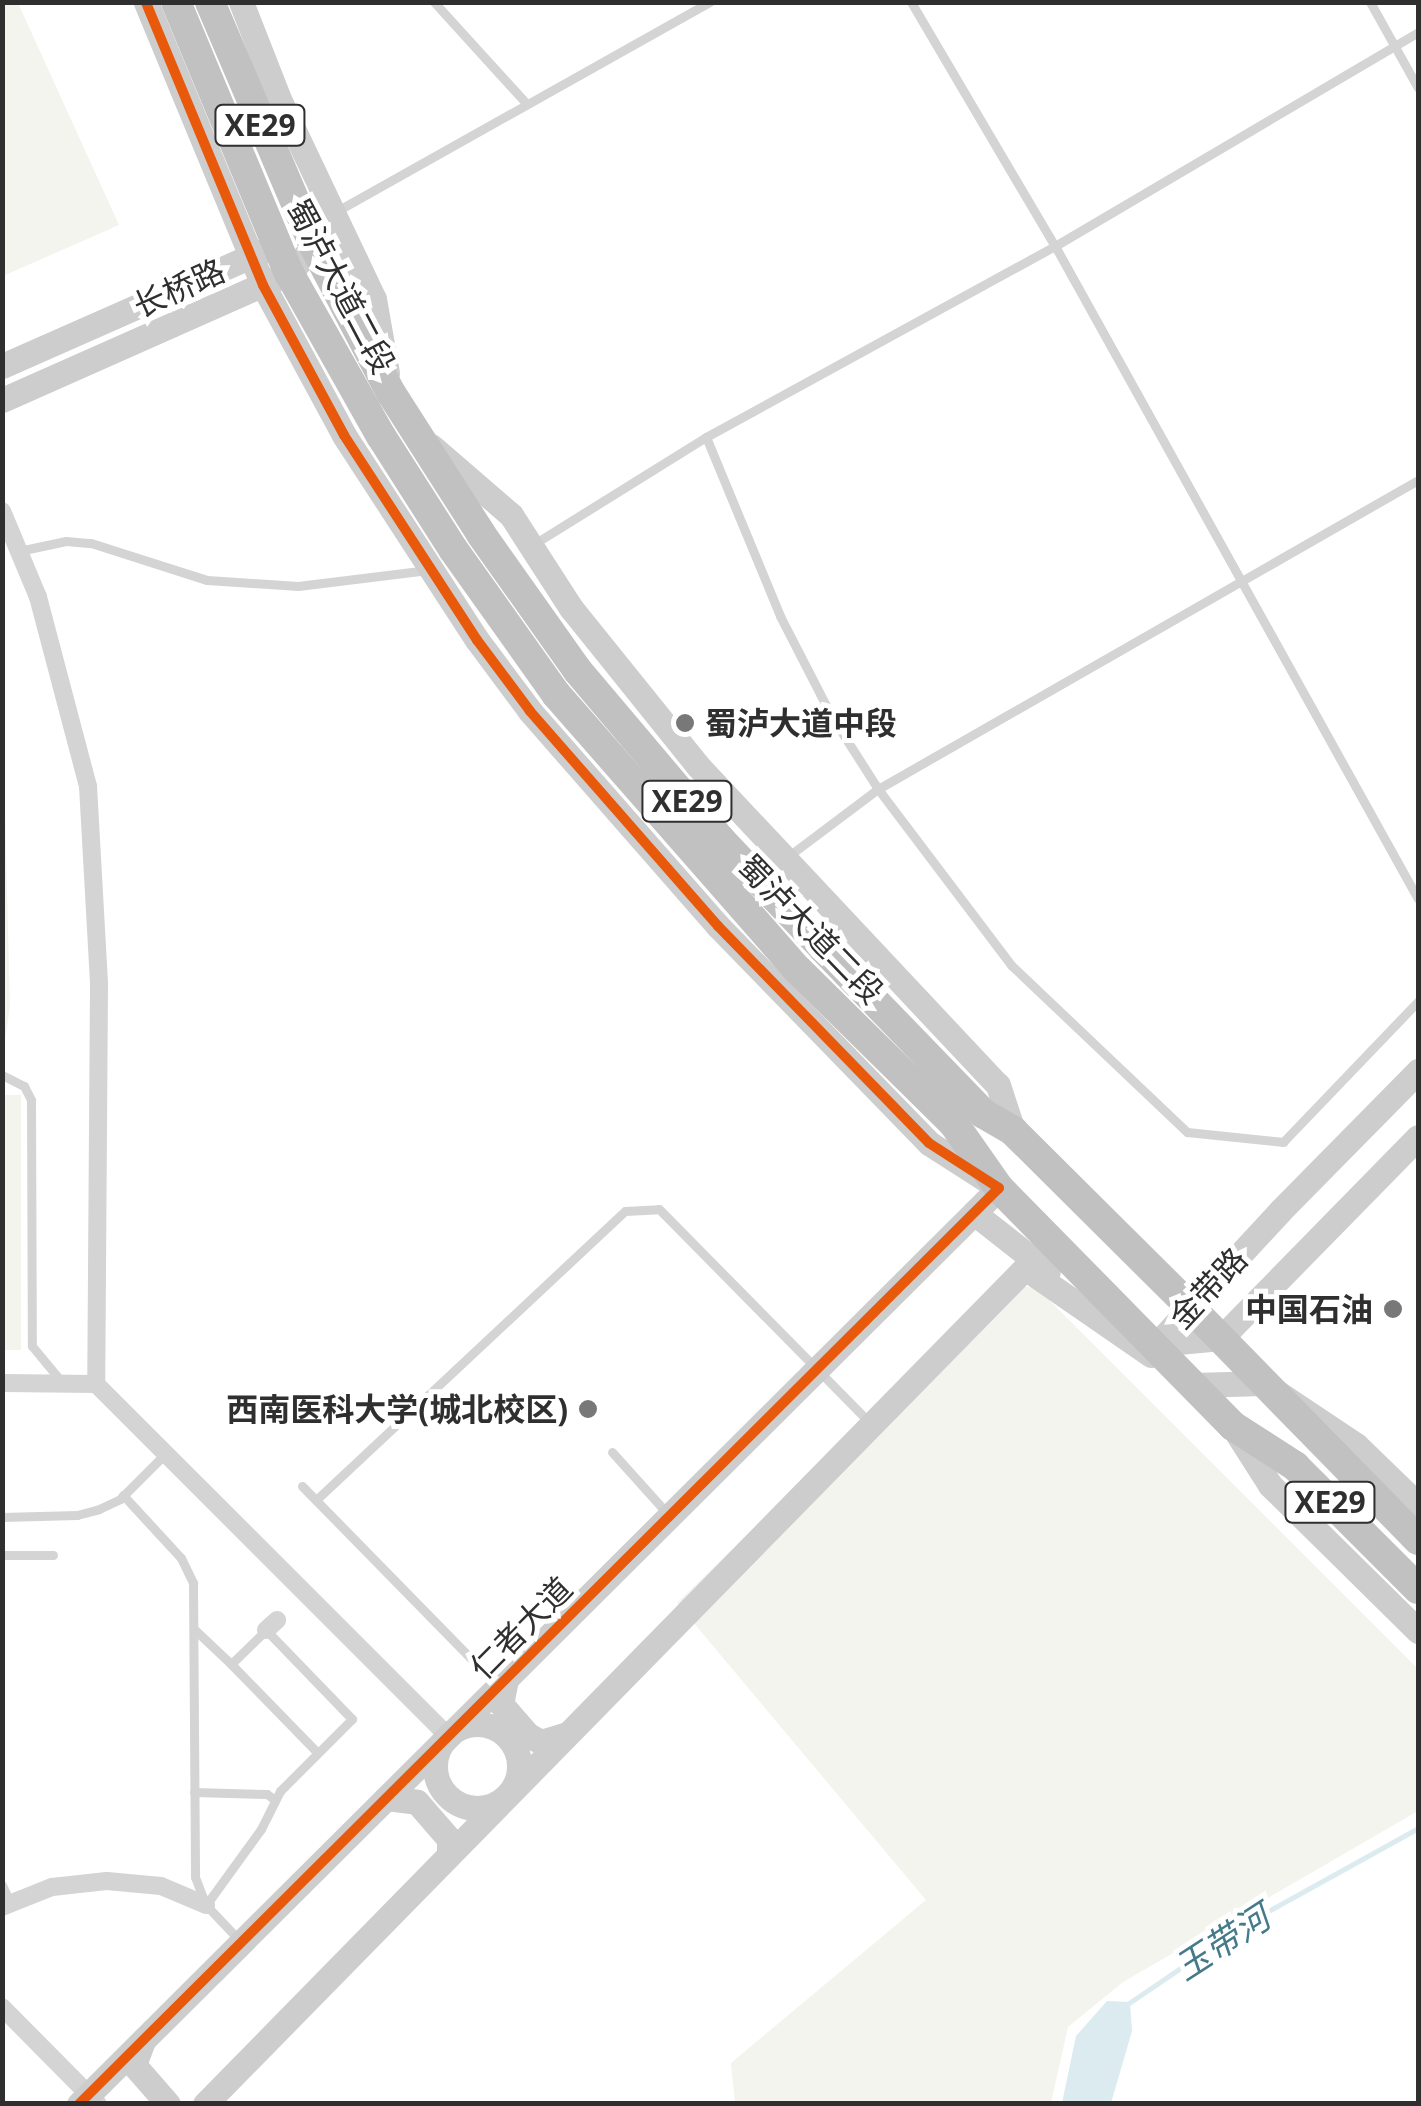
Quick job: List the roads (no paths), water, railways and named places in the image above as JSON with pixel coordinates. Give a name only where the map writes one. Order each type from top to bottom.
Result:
[{"type":"highway","name":"蜀泸大道二段","points":[[176,2],[276,279],[556,694],[798,970],[954,1124],[1004,1193],[1157,1344],[1233,1426],[1294,1466],[1418,1589]]},
{"type":"highway","name":"蜀泸大道二段","points":[[210,2],[314,246],[411,429],[531,608],[626,730],[823,948],[984,1114],[1013,1131],[1045,1162],[1418,1540]]},
{"type":"highway","points":[[1004,1193],[1045,1162]]},
{"type":"highway","points":[[1294,1466],[1320,1441]]},
{"type":"street","points":[[146,2],[263,251]]},
{"type":"street","points":[[241,2],[332,213],[374,299],[390,392]]},
{"type":"street","name":"长桥路","points":[[2,366],[263,251],[314,246]]},
{"type":"street","name":"长桥路","points":[[2,400],[276,279],[314,246]]},
{"type":"street","points":[[276,279],[344,435],[430,569],[530,710],[718,926],[929,1143],[1004,1193]]},
{"type":"street","points":[[411,429],[511,515],[620,672],[783,860],[998,1085],[1013,1131]]},
{"type":"street","points":[[2,511],[38,597],[88,786],[99,986],[96,1384]]},
{"type":"street","name":"金带路","points":[[1157,1344],[1418,1071]]},
{"type":"street","name":"金带路","points":[[1157,1344],[1222,1338],[1418,1137]]},
{"type":"street","name":"仁者大道","points":[[88,2100],[149,2034],[974,1213],[1004,1193]]},
{"type":"street","points":[[974,1213],[1194,1385]]},
{"type":"street","points":[[204,2104],[1025,1268],[1194,1385],[1263,1383],[1356,1445],[1418,1505]]},
{"type":"street","points":[[2,1384],[96,1384],[448,1736]]},
{"type":"street","points":[[1233,1426],[1270,1484],[1418,1631]]},
{"type":"street","points":[[502,1682],[501,1704],[528,1735],[541,1742],[566,1734]]},
{"type":"street","points":[[476,1725],[505,1736],[516,1752],[518,1773],[503,1799],[486,1807],[468,1808],[445,1794],[435,1764],[448,1736],[476,1725]]},
{"type":"street","points":[[386,1798],[417,1802],[449,1839],[449,1854]]},
{"type":"street","points":[[5,1898],[52,1886],[107,1881],[161,1886],[206,1905]]},
{"type":"street","points":[[2,2007],[88,2100]]},
{"type":"street","points":[[149,2034],[134,2055],[134,2065],[168,2104]]},
{"type":"lane","points":[[434,2],[526,103]]},
{"type":"lane","points":[[332,213],[710,2]]},
{"type":"lane","points":[[911,2],[1055,246],[1418,899]]},
{"type":"lane","points":[[1370,2],[1418,88]]},
{"type":"lane","points":[[531,546],[706,437],[1055,246],[1418,32]]},
{"type":"lane","points":[[706,437],[780,616],[832,717],[878,788],[1011,965],[1187,1132],[1283,1142],[1418,1000]]},
{"type":"lane","points":[[783,860],[878,788],[1418,480]]},
{"type":"lane","points":[[19,551],[66,541],[91,543],[207,580],[298,586],[376,580],[430,569]]},
{"type":"lane","points":[[2,1075],[24,1086],[31,1100],[32,1346],[63,1384]]},
{"type":"lane","points":[[316,1500],[625,1211],[659,1209],[872,1424]]},
{"type":"lane","points":[[612,1452],[669,1516]]},
{"type":"lane","points":[[2,1517],[77,1515],[123,1495],[166,1454]]},
{"type":"lane","points":[[302,1486],[502,1682]]},
{"type":"lane","points":[[123,1495],[188,1571],[194,1629],[195,1877],[206,1905],[241,1942]]},
{"type":"lane","points":[[2,1555],[53,1555]]},
{"type":"lane","points":[[206,1905],[246,1852],[275,1800],[352,1719],[272,1625],[231,1664]]},
{"type":"lane","points":[[194,1629],[317,1752]]},
{"type":"lane","points":[[194,1792],[267,1794],[275,1800]]},
{"type":"waterway","name":"玉带河","points":[[1126,2005],[1245,1924],[1418,1828]]},
{"type":"place","name":"蜀泸大道中段","points":[[685,723]]},
{"type":"place","name":"中国石油","points":[[1393,1309]]},
{"type":"place","name":"西南医科大学(城北校区)","points":[[588,1409]]}]
